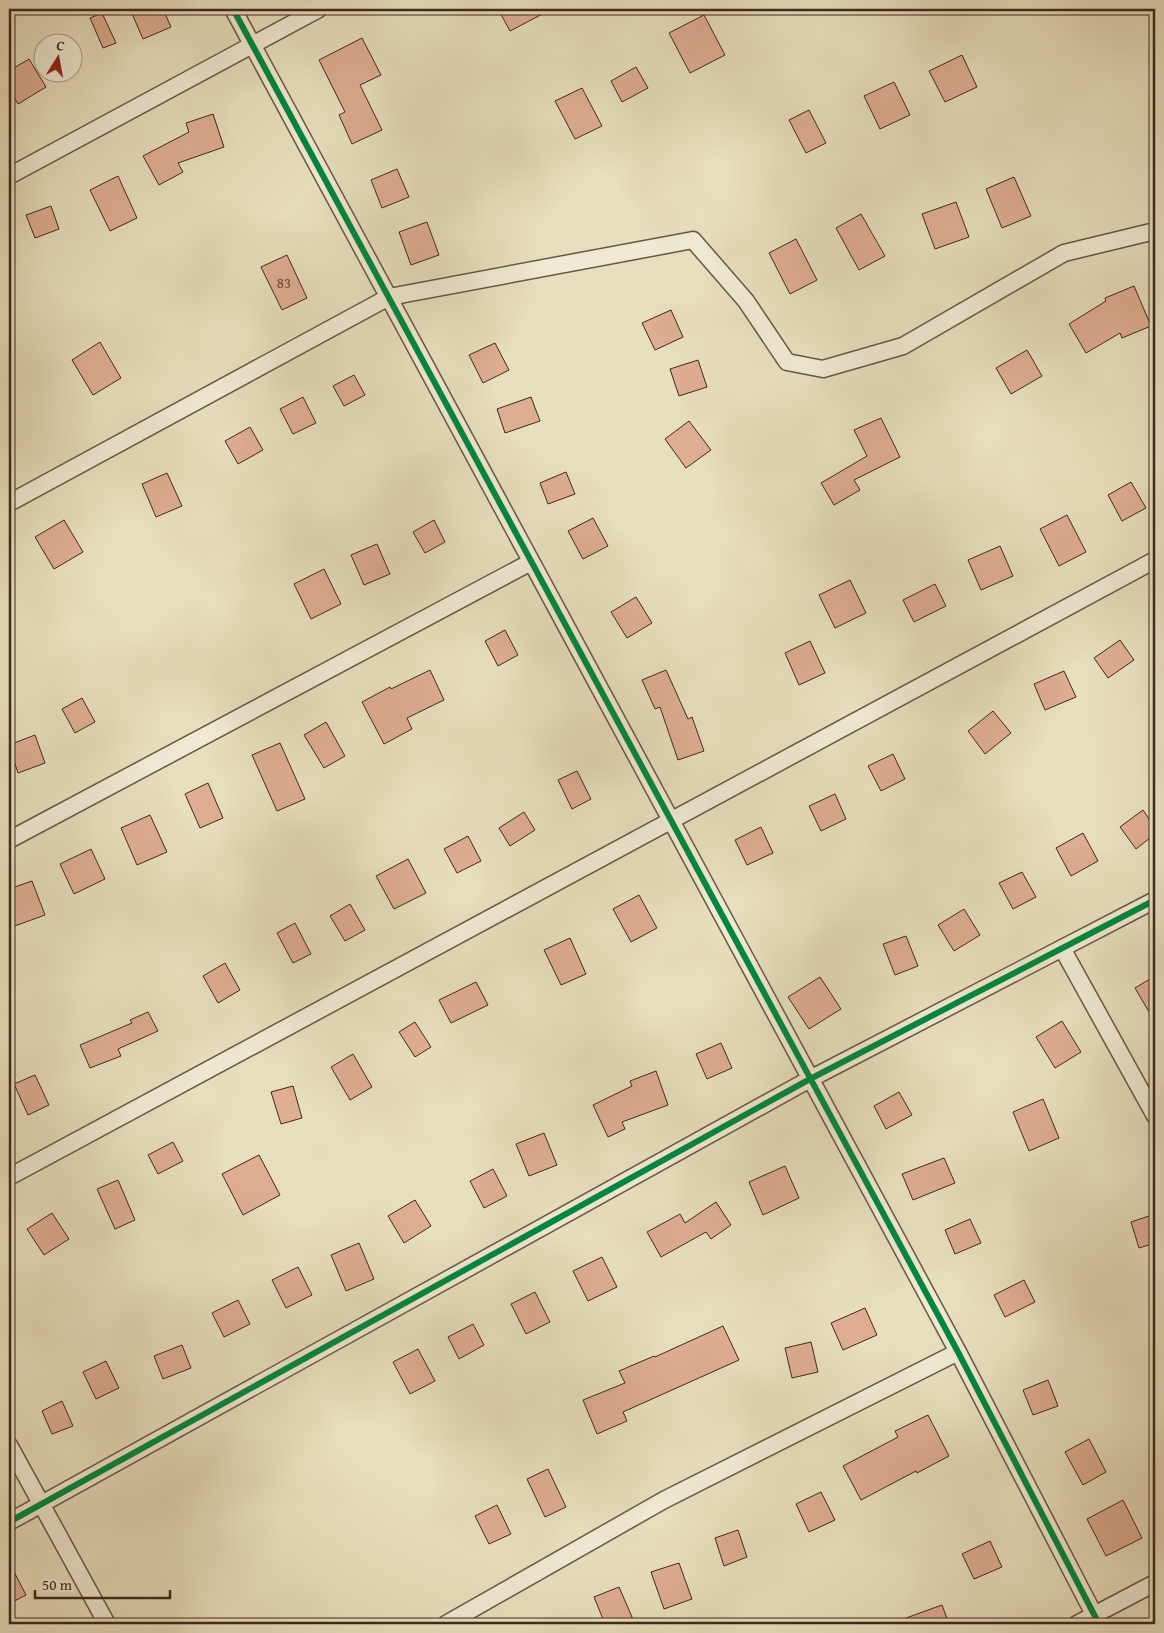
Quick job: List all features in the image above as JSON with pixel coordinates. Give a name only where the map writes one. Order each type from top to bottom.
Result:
[{"type":"street","points":[[233,9],[958,1352],[1096,1620]]},
{"type":"street","points":[[9,176],[319,9]]},
{"type":"street","points":[[9,503],[389,297],[693,240],[746,301],[787,362],[823,369],[903,346],[1064,252],[1155,231]]},
{"type":"street","points":[[9,1176],[1155,560]]},
{"type":"street","points":[[9,840],[532,562]]},
{"type":"street","points":[[9,1522],[810,1079],[1155,900]]},
{"type":"street","points":[[1062,948],[1155,1116]]},
{"type":"street","points":[[446,1624],[664,1500],[958,1352]]},
{"type":"street","points":[[9,1445],[107,1624]]},
{"type":"street","points":[[1078,1624],[1096,1620],[1155,1583]]},
{"type":"building","points":[[130,9],[163,9],[171,27],[143,39]]},
{"type":"building","points":[[498,9],[552,9],[510,31]]},
{"type":"building","points":[[102,13],[116,43],[103,48],[90,18]]},
{"type":"building","points":[[704,15],[725,55],[690,73],[669,33]]},
{"type":"building","points":[[362,38],[381,75],[360,85],[382,130],[352,144],[339,115],[345,112],[319,60]]},
{"type":"building","points":[[962,55],[977,87],[945,102],[929,71]]},
{"type":"building","points":[[29,59],[32,64],[32,82],[43,82],[46,87],[18,104],[9,88],[9,71]]},
{"type":"building","points":[[636,67],[648,88],[622,102],[611,81]]},
{"type":"building","points":[[894,82],[910,115],[880,129],[864,96]]},
{"type":"building","points":[[582,88],[602,126],[575,139],[555,101]]},
{"type":"building","points":[[809,110],[826,143],[806,153],[789,120]]},
{"type":"building","points":[[213,114],[224,147],[178,163],[183,172],[159,185],[143,156],[189,132],[186,123]]},
{"type":"building","points":[[397,169],[409,197],[382,208],[371,180]]},
{"type":"building","points":[[118,176],[137,218],[110,231],[90,190]]},
{"type":"building","points":[[1014,177],[1031,216],[1002,228],[986,189]]},
{"type":"building","points":[[956,202],[969,237],[935,249],[922,214]]},
{"type":"building","points":[[51,206],[59,229],[35,238],[26,215]]},
{"type":"building","points":[[861,214],[885,256],[859,270],[836,228]]},
{"type":"building","points":[[427,222],[439,255],[411,265],[399,232]]},
{"type":"building","points":[[796,239],[817,280],[790,294],[769,253]]},
{"type":"building","points":[[287,255],[307,298],[282,310],[261,267]]},
{"type":"building","points":[[1134,286],[1151,326],[1122,338],[1120,333],[1086,353],[1069,324],[1106,301],[1105,298]]},
{"type":"building","points":[[671,310],[683,337],[655,350],[642,323]]},
{"type":"building","points":[[100,342],[121,378],[93,395],[72,360]]},
{"type":"building","points":[[495,343],[509,370],[483,383],[469,355]]},
{"type":"building","points":[[1027,350],[1042,376],[1011,394],[996,368]]},
{"type":"building","points":[[698,360],[707,387],[679,396],[670,369]]},
{"type":"building","points":[[354,375],[365,395],[344,406],[333,386]]},
{"type":"building","points":[[303,397],[316,423],[293,434],[280,409]]},
{"type":"building","points":[[531,397],[540,421],[505,433],[497,409]]},
{"type":"building","points":[[881,418],[900,457],[854,480],[860,490],[834,505],[821,483],[867,456],[854,430]]},
{"type":"building","points":[[689,421],[711,450],[686,468],[665,439]]},
{"type":"building","points":[[250,427],[263,450],[238,464],[225,441]]},
{"type":"building","points":[[566,472],[575,494],[548,504],[540,483]]},
{"type":"building","points":[[167,473],[182,506],[156,517],[142,484]]},
{"type":"building","points":[[1131,482],[1146,508],[1122,521],[1108,495]]},
{"type":"building","points":[[1067,515],[1086,552],[1059,566],[1040,529]]},
{"type":"building","points":[[593,518],[608,546],[583,559],[568,531]]},
{"type":"building","points":[[64,520],[83,552],[54,569],[35,537]]},
{"type":"building","points":[[434,520],[445,542],[425,553],[413,532]]},
{"type":"building","points":[[377,544],[390,574],[364,585],[351,555]]},
{"type":"building","points":[[1000,546],[1013,576],[981,590],[968,560]]},
{"type":"building","points":[[324,569],[341,604],[311,619],[294,584]]},
{"type":"building","points":[[850,580],[866,613],[835,628],[819,595]]},
{"type":"building","points":[[935,584],[946,606],[914,622],[903,600]]},
{"type":"building","points":[[636,597],[652,623],[627,638],[611,612]]},
{"type":"building","points":[[505,630],[518,655],[498,666],[485,641]]},
{"type":"building","points":[[1120,640],[1134,660],[1108,678],[1094,658]]},
{"type":"building","points":[[810,641],[825,673],[799,685],[785,653]]},
{"type":"building","points":[[430,670],[444,700],[407,718],[412,729],[384,744],[362,702],[390,687],[391,689]]},
{"type":"building","points":[[666,670],[688,719],[692,717],[704,751],[678,760],[660,707],[655,709],[642,680]]},
{"type":"building","points":[[1064,671],[1076,697],[1045,710],[1034,684]]},
{"type":"building","points":[[82,698],[95,722],[75,733],[62,709]]},
{"type":"building","points":[[993,711],[1011,733],[985,754],[968,731]]},
{"type":"building","points":[[326,722],[345,756],[324,768],[304,735]]},
{"type":"building","points":[[35,735],[45,763],[18,773],[9,745]]},
{"type":"building","points":[[280,743],[305,799],[277,811],[252,755]]},
{"type":"building","points":[[893,754],[905,779],[881,791],[868,766]]},
{"type":"building","points":[[577,771],[591,799],[572,809],[558,780]]},
{"type":"building","points":[[208,783],[223,818],[200,828],[185,794]]},
{"type":"building","points":[[835,794],[846,819],[821,831],[809,806]]},
{"type":"building","points":[[1143,810],[1155,828],[1155,834],[1136,849],[1120,827]]},
{"type":"building","points":[[524,812],[535,830],[510,846],[499,828]]},
{"type":"building","points":[[150,815],[167,852],[137,865],[121,828]]},
{"type":"building","points":[[761,827],[773,853],[747,865],[735,840]]},
{"type":"building","points":[[1083,833],[1098,861],[1071,876],[1056,848]]},
{"type":"building","points":[[468,836],[481,861],[457,873],[444,849]]},
{"type":"building","points":[[91,849],[105,879],[74,894],[60,864]]},
{"type":"building","points":[[408,859],[426,893],[394,909],[376,876]]},
{"type":"building","points":[[1022,872],[1036,897],[1013,909],[999,883]]},
{"type":"building","points":[[32,881],[45,915],[12,927],[9,919],[9,889]]},
{"type":"building","points":[[639,895],[657,928],[631,942],[613,909]]},
{"type":"building","points":[[350,904],[365,930],[345,941],[330,916]]},
{"type":"building","points":[[964,909],[980,935],[954,951],[938,925]]},
{"type":"building","points":[[295,923],[311,954],[293,963],[277,933]]},
{"type":"building","points":[[906,936],[918,966],[895,975],[883,944]]},
{"type":"building","points":[[570,938],[586,974],[561,985],[544,950]]},
{"type":"building","points":[[225,963],[240,990],[218,1003],[203,976]]},
{"type":"building","points":[[1155,976],[1155,1022],[1135,988]]},
{"type":"building","points":[[820,977],[841,1009],[809,1029],[788,997]]},
{"type":"building","points":[[476,982],[488,1005],[451,1023],[439,1000]]},
{"type":"building","points":[[148,1012],[158,1031],[118,1049],[121,1056],[90,1068],[80,1045],[132,1023],[130,1020]]},
{"type":"building","points":[[1062,1021],[1081,1052],[1055,1068],[1036,1037]]},
{"type":"building","points":[[415,1022],[431,1047],[415,1057],[399,1032]]},
{"type":"building","points":[[721,1043],[732,1068],[707,1079],[696,1054]]},
{"type":"building","points":[[353,1054],[372,1087],[350,1100],[331,1067]]},
{"type":"building","points":[[656,1071],[668,1105],[622,1122],[625,1129],[608,1137],[593,1105],[632,1086],[630,1081]]},
{"type":"building","points":[[35,1075],[49,1105],[28,1115],[14,1084]]},
{"type":"building","points":[[293,1086],[302,1118],[281,1124],[271,1092]]},
{"type":"building","points":[[899,1092],[912,1115],[886,1129],[874,1106]]},
{"type":"building","points":[[1043,1099],[1059,1138],[1029,1151],[1013,1112]]},
{"type":"building","points":[[544,1133],[557,1165],[529,1176],[516,1144]]},
{"type":"building","points":[[173,1142],[183,1161],[158,1174],[148,1155]]},
{"type":"building","points":[[259,1155],[280,1195],[243,1215],[222,1174]]},
{"type":"building","points":[[944,1158],[955,1183],[913,1200],[902,1174]]},
{"type":"building","points":[[785,1166],[799,1198],[763,1215],[749,1182]]},
{"type":"building","points":[[493,1169],[507,1196],[484,1208],[470,1181]]},
{"type":"building","points":[[118,1180],[135,1220],[115,1229],[97,1189]]},
{"type":"building","points":[[415,1200],[431,1226],[404,1243],[388,1216]]},
{"type":"building","points":[[716,1202],[731,1225],[711,1239],[706,1232],[661,1257],[647,1232],[680,1214],[685,1223]]},
{"type":"building","points":[[52,1213],[69,1239],[44,1255],[27,1229]]},
{"type":"building","points":[[1155,1214],[1155,1243],[1139,1248],[1131,1222]]},
{"type":"building","points":[[970,1219],[981,1243],[955,1254],[945,1230]]},
{"type":"building","points":[[359,1243],[374,1279],[346,1291],[331,1255]]},
{"type":"building","points":[[602,1257],[617,1287],[588,1301],[573,1271]]},
{"type":"building","points":[[298,1267],[312,1295],[286,1308],[272,1280]]},
{"type":"building","points":[[1024,1280],[1035,1302],[1005,1317],[994,1295]]},
{"type":"building","points":[[535,1292],[550,1322],[526,1334],[511,1304]]},
{"type":"building","points":[[238,1300],[250,1324],[224,1337],[212,1313]]},
{"type":"building","points":[[865,1308],[877,1335],[843,1350],[831,1323]]},
{"type":"building","points":[[473,1324],[484,1345],[459,1359],[448,1337]]},
{"type":"building","points":[[723,1326],[739,1360],[623,1412],[627,1421],[597,1434],[583,1400],[625,1383],[619,1371]]},
{"type":"building","points":[[811,1342],[818,1372],[792,1378],[785,1348]]},
{"type":"building","points":[[182,1345],[191,1368],[163,1379],[154,1356]]},
{"type":"building","points":[[418,1349],[435,1381],[410,1394],[393,1362]]},
{"type":"building","points":[[106,1361],[119,1388],[96,1399],[83,1372]]},
{"type":"building","points":[[1048,1380],[1058,1406],[1033,1415],[1023,1390]]},
{"type":"building","points":[[62,1401],[73,1426],[52,1434],[42,1411]]},
{"type":"building","points":[[928,1415],[949,1456],[861,1500],[843,1466],[898,1437],[895,1431]]},
{"type":"building","points":[[1089,1439],[1106,1472],[1083,1485],[1065,1452]]},
{"type":"building","points":[[548,1469],[566,1507],[545,1517],[527,1479]]},
{"type":"building","points":[[821,1492],[835,1520],[809,1532],[796,1504]]},
{"type":"building","points":[[1123,1500],[1142,1538],[1106,1556],[1087,1519]]},
{"type":"building","points":[[497,1505],[511,1534],[489,1544],[475,1516]]},
{"type":"building","points":[[738,1530],[747,1557],[724,1566],[715,1538]]},
{"type":"building","points":[[990,1541],[1002,1567],[974,1579],[962,1554]]},
{"type":"building","points":[[9,1562],[26,1595],[9,1604]]},
{"type":"building","points":[[679,1563],[692,1599],[664,1609],[651,1572]]},
{"type":"building","points":[[619,1587],[635,1624],[605,1624],[594,1597]]},
{"type":"building","points":[[942,1605],[949,1624],[896,1624],[895,1622]]},
{"type":"cycle path","points":[[233,9],[958,1352],[1099,1624]]},
{"type":"cycle path","points":[[9,1522],[810,1079],[1155,900]]}]
